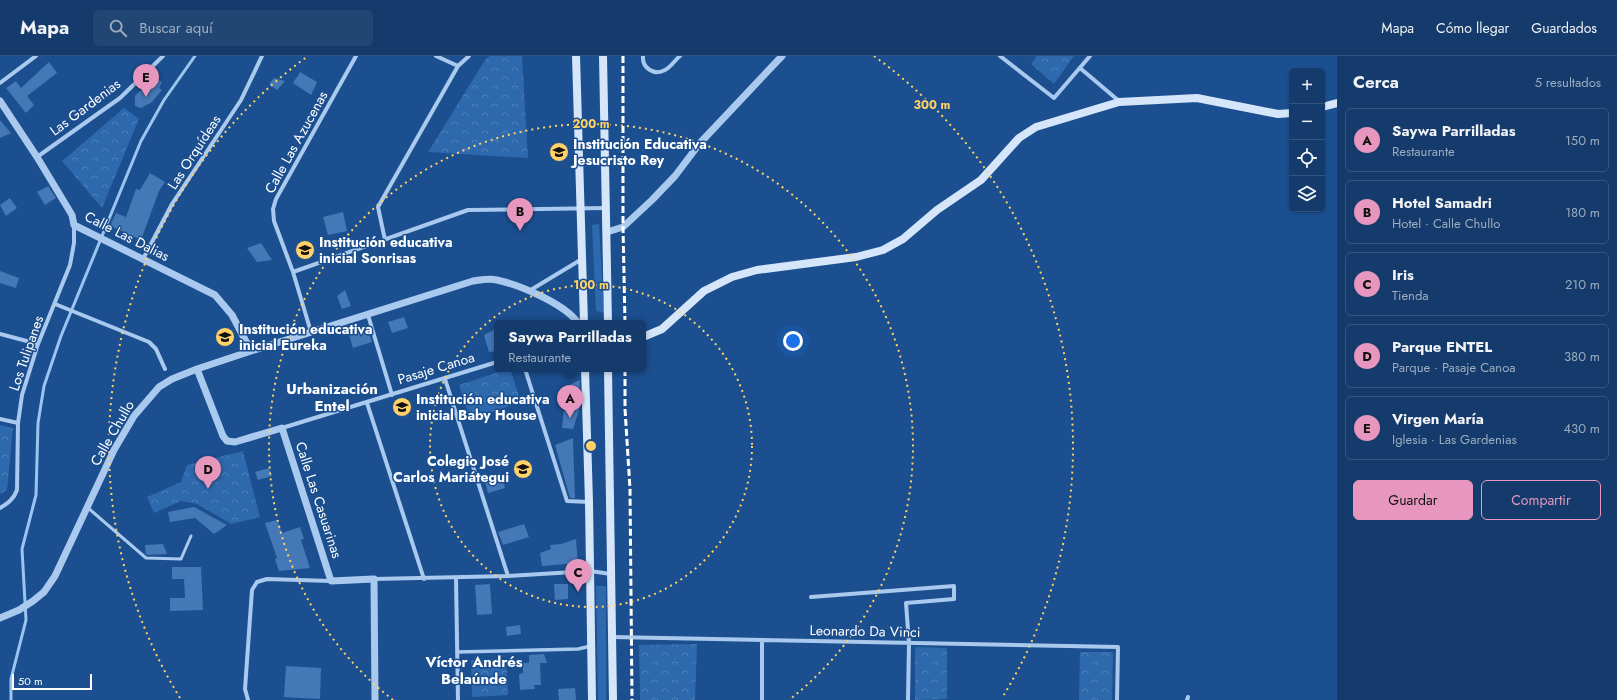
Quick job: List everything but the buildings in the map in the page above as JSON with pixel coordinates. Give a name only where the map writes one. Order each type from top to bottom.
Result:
[{"type":"main road","points":[[576,56],[584,320]]},
{"type":"main road","points":[[603,56],[608,320]]},
{"type":"main road","points":[[646,336],[662,329],[704,291],[732,277],[757,270],[856,257],[883,250],[903,239],[937,210],[981,180],[1019,138],[1036,127],[1119,102],[1197,98],[1278,114],[1289,113]]},
{"type":"main road","points":[[1325,106],[1337,103]]},
{"type":"main road","points":[[585,372],[592,700]]},
{"type":"main road","points":[[608,372],[613,700]]},
{"type":"street","points":[[0,83],[36,56]]},
{"type":"street","name":"Las Gardenias","points":[[36,157],[120,98],[163,56]]},
{"type":"street","name":"Las Orquídeas","points":[[140,258],[172,204],[241,100],[262,56]]},
{"type":"street","name":"Calle Las Azucenas","points":[[311,332],[293,272],[274,221],[273,209],[276,199],[356,56]]},
{"type":"street","points":[[436,56],[458,66]]},
{"type":"street","points":[[384,240],[378,207],[458,66],[469,56]]},
{"type":"street","points":[[643,56],[646,67],[651,71],[659,72],[666,70],[680,56]]},
{"type":"street","points":[[607,232],[623,227],[652,200],[675,176],[700,143],[782,56]]},
{"type":"street","points":[[1000,56],[1054,98],[1090,56]]},
{"type":"street","points":[[1080,68],[1119,102]]},
{"type":"street","name":"Calle Las Dalias","points":[[0,101],[72,215],[74,225],[215,295],[232,315],[251,351]]},
{"type":"street","points":[[293,272],[468,210],[606,208]]},
{"type":"street","name":"Los Tulipanes","points":[[0,508],[10,502],[15,496],[17,490],[18,423],[22,395],[38,344],[70,265],[74,243],[74,225]]},
{"type":"street","points":[[529,291],[582,259]]},
{"type":"street","name":"Calle Chullo","points":[[0,618],[18,610],[44,592],[55,576],[114,450],[134,416],[159,387],[172,379],[251,351],[473,281],[485,279],[497,280],[529,291],[554,303],[576,320]]},
{"type":"street","points":[[55,304],[149,342],[156,349],[165,369]]},
{"type":"street","points":[[368,315],[392,395]]},
{"type":"street","points":[[0,334],[38,344]]},
{"type":"street","name":"Pasaje Canoa","points":[[197,369],[223,436],[227,441],[235,442],[494,363]]},
{"type":"street","points":[[526,372],[567,501],[589,502]]},
{"type":"street","points":[[445,379],[508,576]]},
{"type":"street","points":[[367,402],[424,579]]},
{"type":"street","points":[[0,419],[18,423]]},
{"type":"street","name":"Calle Las Casuarinas","points":[[282,428],[331,581]]},
{"type":"street","points":[[248,700],[245,689],[252,590],[257,582],[267,579],[331,581],[424,579],[590,571],[611,574]]},
{"type":"street","points":[[456,578],[458,700]]},
{"type":"street","points":[[374,579],[375,700]]},
{"type":"street","points":[[811,597],[954,586],[954,599],[906,603],[909,643],[908,700]]},
{"type":"street","name":"Leonardo Da Vinci","points":[[612,637],[1118,647],[1116,700]]},
{"type":"street","points":[[762,640],[762,700]]},
{"type":"street","points":[[458,652],[578,650],[591,646]]},
{"type":"lane","points":[[87,507],[146,558],[181,559],[191,536]]},
{"type":"green space","points":[[490,56],[522,56],[528,158],[428,152],[485,60]]},
{"type":"green space","points":[[1037,56],[1074,56],[1054,84],[1031,64]]},
{"type":"green space","points":[[124,108],[139,119],[102,208],[62,161]]},
{"type":"green space","points":[[599,224],[604,313],[596,311],[592,225]]},
{"type":"green space","points":[[499,372],[511,372],[521,402],[470,419],[459,385]]},
{"type":"green space","points":[[0,425],[13,428],[7,490],[0,494]]},
{"type":"green space","points":[[243,451],[260,517],[231,524],[197,504],[181,501],[154,513],[147,497],[181,482],[187,465]]},
{"type":"green space","points":[[596,586],[606,586],[606,700],[598,700]]},
{"type":"green space","points":[[697,644],[695,700],[640,700],[639,645]]},
{"type":"green space","points":[[915,647],[947,648],[947,699],[915,700]]},
{"type":"green space","points":[[1080,652],[1113,652],[1112,700],[1079,700]]},
{"type":"green space","points":[[506,659],[508,695],[472,697],[471,660]]},
{"type":"waterway","points":[[11,700],[11,679],[26,620],[22,549],[36,495],[38,423],[44,386],[61,336],[141,141],[164,100],[195,56]]},
{"type":"railway","points":[[623,56],[623,227],[625,320]]},
{"type":"railway","points":[[625,372],[625,409],[630,489],[632,700]]},
{"type":"place","name":"Virgen María","points":[[146,97]]},
{"type":"place","name":"Institución Educativa Jesucristo Rey","points":[[559,152]]},
{"type":"place","name":"Hotel Samadri","points":[[520,231]]},
{"type":"place","name":"Institución educativa inicial Sonrisas","points":[[305,250]]},
{"type":"place","name":"Institución educativa inicial Eureka","points":[[225,337]]},
{"type":"place","name":"Institución educativa inicial Baby House","points":[[402,407]]},
{"type":"place","name":"Saywa Parrilladas","points":[[570,418]]},
{"type":"place","name":"Colegio José Carlos Mariátegui","points":[[523,469]]},
{"type":"place","name":"Parque ENTEL","points":[[208,489]]},
{"type":"place","name":"Iris","points":[[578,592]]},
{"type":"district","name":"Urbanización Entel","points":[[332,398]]},
{"type":"district","name":"Víctor Andrés Belaúnde","points":[[474,670]]}]
